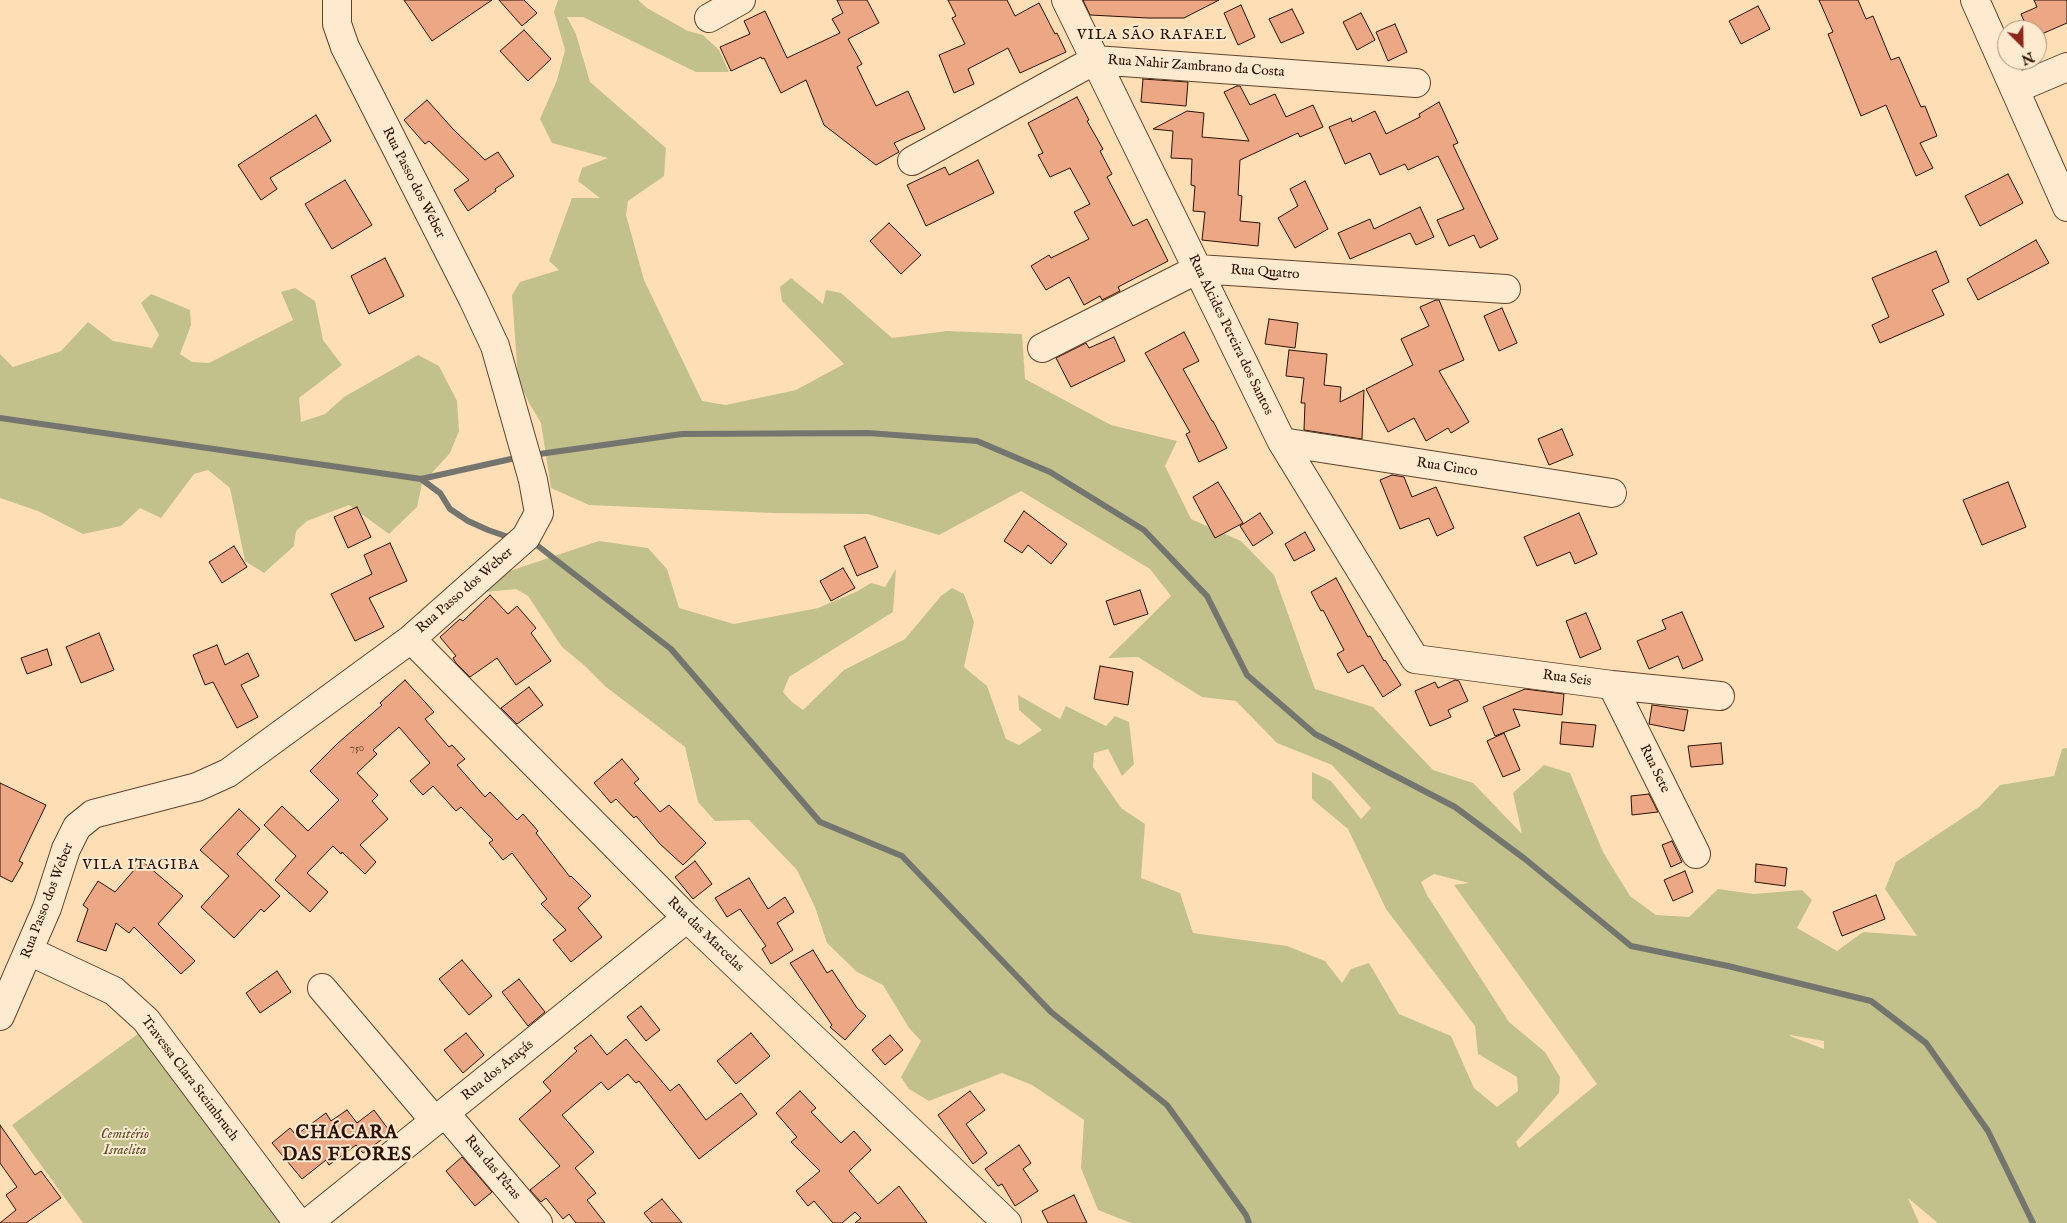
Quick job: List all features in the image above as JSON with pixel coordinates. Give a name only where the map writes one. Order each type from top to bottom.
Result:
[{"type":"street","name":"Rua Passo dos Weber","points":[[0,1016],[47,908],[66,849],[77,827],[93,814],[197,787],[228,773],[411,639],[526,537],[539,513],[533,480],[495,346],[345,47],[337,24],[337,0]]},
{"type":"street","points":[[709,18],[740,0]]},
{"type":"street","name":"Rua Alcides Pereira dos Santos","points":[[1066,0],[1282,442],[1415,659]]},
{"type":"street","points":[[1975,0],[2067,207]]},
{"type":"street","name":"Rua Nahir Zambrano da Costa","points":[[912,161],[1095,60],[1416,83]]},
{"type":"street","points":[[2015,89],[2067,67]]},
{"type":"street","points":[[1042,348],[1198,269]]},
{"type":"street","name":"Rua Quatro","points":[[1198,269],[1506,289]]},
{"type":"street","name":"Rua Cinco","points":[[1282,442],[1612,493]]},
{"type":"street","name":"Rua das Marcelas","points":[[411,639],[687,918],[1007,1223]]},
{"type":"street","name":"Rua Seis","points":[[1415,659],[1612,685],[1720,696]]},
{"type":"street","name":"Rua Sete","points":[[1612,685],[1696,854]]},
{"type":"street","name":"Rua dos Araçás","points":[[308,1223],[687,918]]},
{"type":"street","name":"Travessa Clara Steimbruch","points":[[29,951],[114,991],[146,1020],[298,1223]]},
{"type":"street","name":"Rua das Pêras","points":[[322,988],[538,1223]]},
{"type":"green space","points":[[558,0],[638,0],[647,8],[688,31],[703,35],[719,50],[729,72],[696,72],[583,17],[567,17],[576,34],[590,82],[666,148],[664,176],[628,201],[626,215],[644,280],[702,401],[726,405],[796,390],[844,364],[782,301],[780,287],[791,278],[823,304],[826,290],[841,293],[892,338],[947,331],[1022,334],[1025,379],[1111,425],[1177,441],[1165,466],[1191,519],[1241,541],[1274,575],[1315,689],[1373,707],[1433,770],[1473,783],[1522,834],[1513,793],[1544,765],[1570,773],[1603,852],[1630,896],[1656,915],[1689,917],[1718,889],[1754,894],[1802,890],[1812,900],[1797,928],[1837,951],[1863,932],[1917,936],[1885,889],[1896,862],[1979,807],[2000,785],[2054,776],[2062,749],[2067,748],[2067,1223],[1938,1223],[1908,1198],[1919,1223],[1131,1223],[1098,1210],[1081,1168],[1084,1120],[1032,1085],[1002,1073],[929,1101],[909,1089],[901,1077],[921,1041],[909,1028],[883,985],[857,972],[827,943],[815,907],[797,870],[749,820],[715,821],[698,802],[685,747],[606,687],[562,647],[528,596],[516,589],[485,592],[489,578],[599,541],[648,548],[667,569],[679,608],[734,624],[818,608],[856,592],[871,583],[885,587],[896,569],[893,612],[789,677],[783,692],[803,710],[844,670],[905,639],[941,596],[952,588],[964,594],[974,622],[964,667],[987,686],[1006,739],[1019,745],[1042,730],[1019,710],[1018,695],[1060,719],[1066,706],[1106,726],[1115,716],[1129,722],[1134,764],[1122,776],[1108,749],[1094,753],[1093,767],[1121,808],[1145,824],[1141,878],[1180,893],[1193,933],[1287,946],[1325,961],[1342,983],[1351,969],[1369,963],[1399,1014],[1451,1036],[1474,1088],[1497,1107],[1518,1091],[1517,1077],[1478,1054],[1475,1026],[1386,909],[1348,829],[1312,799],[1312,772],[1331,781],[1361,819],[1371,808],[1332,765],[1277,743],[1236,701],[1202,697],[1138,657],[1108,658],[1171,596],[1150,569],[1021,491],[939,535],[868,514],[773,513],[589,505],[551,488],[541,423],[518,379],[512,295],[520,282],[559,270],[549,261],[572,198],[600,198],[578,181],[582,168],[608,158],[552,143],[540,119],[557,80],[565,50],[554,12]],"holes":[[[1434,874],[1469,883],[1454,885],[1597,1084],[1519,1148],[1516,1142],[1559,1093],[1560,1077],[1545,1052],[1509,1022],[1427,895],[1421,882]],[[1790,1036],[1824,1041],[1824,1049]]]},
{"type":"green space","points":[[295,288],[315,301],[323,340],[342,365],[299,398],[301,422],[325,414],[344,397],[418,355],[439,366],[457,401],[459,431],[450,453],[422,484],[417,507],[389,534],[349,505],[307,521],[296,531],[294,546],[264,573],[245,561],[230,488],[208,470],[194,474],[161,518],[140,508],[121,526],[83,534],[38,511],[0,498],[0,354],[13,367],[61,351],[88,322],[113,341],[152,348],[159,335],[141,303],[151,294],[190,310],[191,325],[180,354],[192,362],[209,363],[293,320],[281,292]]},
{"type":"green space","name":"Cemitério Israelita","points":[[142,1031],[281,1223],[83,1223],[12,1125]]},
{"type":"building","points":[[404,0],[492,0],[432,41]]},
{"type":"building","points":[[499,0],[524,0],[537,13],[522,26]]},
{"type":"building","points":[[837,0],[867,0],[879,23],[848,39],[862,64],[857,67],[876,106],[908,91],[925,129],[894,143],[899,152],[876,165],[824,125],[806,80],[781,93],[764,58],[762,59],[761,57],[731,71],[720,47],[750,34],[744,21],[765,11],[787,58],[840,33],[832,19],[843,13]]},
{"type":"building","points":[[948,0],[1007,0],[1015,16],[1039,3],[1066,52],[1020,73],[1008,48],[968,69],[974,84],[954,93],[939,55],[965,44],[952,18],[956,16]]},
{"type":"building","points":[[1083,0],[1219,0],[1184,18],[1148,18],[1090,15]]},
{"type":"building","points":[[1819,0],[1858,0],[1866,19],[1873,16],[1891,60],[1899,57],[1921,107],[1925,106],[1937,136],[1920,143],[1933,168],[1916,176],[1886,105],[1861,116],[1828,34],[1833,32]]},
{"type":"building","points":[[2034,0],[2067,0],[2067,23],[2047,32],[2047,20],[2024,20],[2021,14],[2037,7]]},
{"type":"building","points":[[1241,5],[1255,37],[1238,45],[1224,13]]},
{"type":"building","points":[[1758,6],[1770,29],[1741,44],[1729,21]]},
{"type":"building","points":[[1292,9],[1304,33],[1281,43],[1269,19]]},
{"type":"building","points":[[1361,13],[1375,40],[1357,50],[1343,22]]},
{"type":"building","points":[[1395,24],[1407,52],[1388,61],[1376,32]]},
{"type":"building","points":[[524,30],[551,59],[528,81],[500,51]]},
{"type":"building","points":[[1143,79],[1188,82],[1186,106],[1141,102]]},
{"type":"building","points":[[1240,86],[1250,105],[1275,94],[1286,117],[1313,105],[1323,127],[1300,137],[1298,133],[1240,160],[1238,195],[1242,196],[1240,221],[1260,223],[1258,246],[1202,240],[1205,212],[1193,211],[1195,186],[1191,185],[1192,159],[1171,158],[1173,131],[1153,129],[1187,111],[1204,113],[1202,137],[1249,141],[1224,92]]},
{"type":"building","points":[[1077,97],[1089,120],[1087,121],[1103,149],[1100,151],[1112,174],[1107,177],[1133,226],[1147,219],[1168,261],[1118,287],[1120,291],[1102,300],[1100,296],[1084,305],[1069,277],[1046,290],[1031,266],[1049,255],[1051,258],[1089,239],[1074,212],[1090,204],[1070,168],[1050,177],[1038,155],[1043,153],[1028,123]]},
{"type":"building","points":[[427,100],[485,160],[498,152],[514,176],[468,211],[454,190],[469,180],[429,141],[425,144],[404,120]]},
{"type":"building","points":[[1439,102],[1458,143],[1453,145],[1498,239],[1480,248],[1474,235],[1449,246],[1437,220],[1464,209],[1438,156],[1408,170],[1405,164],[1380,175],[1370,153],[1345,164],[1329,127],[1351,118],[1352,122],[1375,111],[1386,134],[1420,117],[1419,114]]},
{"type":"building","points":[[316,115],[331,141],[270,178],[277,189],[261,200],[238,165]]},
{"type":"building","points":[[978,160],[994,193],[926,226],[907,185],[945,167],[949,175]]},
{"type":"building","points":[[2008,174],[2023,203],[1980,226],[1965,196]]},
{"type":"building","points":[[345,180],[372,225],[332,249],[305,204]]},
{"type":"building","points":[[1305,181],[1328,229],[1295,248],[1278,218],[1298,206],[1290,189]]},
{"type":"building","points":[[1420,207],[1434,237],[1416,245],[1410,233],[1350,259],[1338,233],[1370,219],[1374,229]]},
{"type":"building","points":[[889,223],[921,255],[901,274],[870,241]]},
{"type":"building","points":[[2036,240],[2049,263],[1978,300],[1967,279]]},
{"type":"building","points":[[1936,251],[1949,282],[1932,290],[1944,315],[1880,343],[1872,325],[1889,317],[1872,278]]},
{"type":"building","points":[[385,258],[404,296],[369,314],[351,276]]},
{"type":"building","points":[[1439,300],[1464,360],[1439,371],[1469,422],[1451,433],[1448,428],[1426,441],[1414,418],[1388,432],[1366,389],[1413,365],[1401,339],[1429,326],[1420,307]]},
{"type":"building","points":[[1502,308],[1517,343],[1499,351],[1484,316]]},
{"type":"building","points":[[1269,319],[1298,323],[1295,348],[1265,344]]},
{"type":"building","points":[[1184,332],[1199,361],[1183,369],[1227,448],[1199,462],[1186,434],[1190,432],[1145,353]]},
{"type":"building","points":[[1114,337],[1125,361],[1071,387],[1056,358],[1086,343],[1089,348]]},
{"type":"building","points":[[1289,350],[1327,354],[1324,385],[1341,387],[1340,402],[1364,390],[1362,439],[1304,430],[1305,403],[1301,403],[1304,378],[1286,376]]},
{"type":"building","points":[[1562,429],[1573,455],[1549,465],[1538,439]]},
{"type":"building","points":[[1392,475],[1404,477],[1412,497],[1436,487],[1454,528],[1437,536],[1429,518],[1400,529],[1380,480]]},
{"type":"building","points":[[1218,482],[1243,523],[1215,538],[1193,497]]},
{"type":"building","points":[[2008,482],[2026,527],[1982,545],[1963,500]]},
{"type":"building","points":[[357,507],[371,537],[348,548],[334,517]]},
{"type":"building","points":[[1024,511],[1067,544],[1051,564],[1028,545],[1022,553],[1004,541]]},
{"type":"building","points":[[1260,513],[1273,533],[1253,546],[1240,526]]},
{"type":"building","points":[[1579,513],[1597,554],[1575,564],[1570,552],[1537,566],[1524,537]]},
{"type":"building","points":[[1305,532],[1315,550],[1294,561],[1285,544]]},
{"type":"building","points":[[865,537],[878,567],[857,576],[844,546]]},
{"type":"building","points":[[390,543],[407,581],[369,598],[384,627],[355,641],[331,594],[372,574],[364,555]]},
{"type":"building","points":[[234,546],[247,567],[222,583],[209,562]]},
{"type":"building","points":[[843,568],[855,588],[831,601],[820,581]]},
{"type":"building","points":[[1336,578],[1368,637],[1370,636],[1384,661],[1401,685],[1383,697],[1363,665],[1348,673],[1337,654],[1344,650],[1323,610],[1321,611],[1311,592]]},
{"type":"building","points":[[1140,590],[1148,614],[1114,625],[1106,601]]},
{"type":"building","points":[[490,595],[508,614],[517,606],[536,628],[531,633],[551,661],[516,685],[497,658],[470,677],[456,663],[453,658],[456,656],[440,637],[460,619],[463,621]]},
{"type":"building","points":[[1682,612],[1703,660],[1683,669],[1678,656],[1649,669],[1637,641],[1666,629],[1662,620]]},
{"type":"building","points":[[1586,613],[1601,649],[1580,658],[1566,621]]},
{"type":"building","points":[[99,633],[114,670],[81,683],[66,647]]},
{"type":"building","points":[[217,645],[225,665],[248,653],[259,676],[241,685],[258,717],[237,728],[213,682],[205,685],[193,655]]},
{"type":"building","points":[[47,649],[52,665],[27,674],[21,658]]},
{"type":"building","points":[[1100,666],[1133,672],[1128,705],[1094,699]]},
{"type":"building","points":[[405,680],[434,712],[425,719],[449,747],[452,745],[465,759],[457,765],[485,797],[490,792],[517,820],[523,814],[538,831],[536,833],[570,877],[591,896],[578,908],[602,937],[571,962],[553,940],[566,930],[541,904],[547,899],[512,853],[503,860],[489,843],[493,840],[461,807],[456,811],[433,786],[423,795],[410,781],[430,763],[399,727],[373,750],[377,754],[357,773],[378,795],[372,801],[388,819],[360,845],[376,862],[365,874],[333,846],[307,873],[328,892],[310,912],[275,880],[296,856],[264,825],[282,806],[308,831],[339,800],[310,771],[338,743],[382,705],[380,703]]},
{"type":"building","points":[[1455,680],[1459,681],[1468,701],[1448,710],[1451,717],[1430,726],[1415,691],[1435,682],[1438,688]]},
{"type":"building","points":[[529,687],[543,705],[517,724],[501,708]]},
{"type":"building","points":[[1525,689],[1564,694],[1562,715],[1513,709],[1520,726],[1495,736],[1483,707]]},
{"type":"building","points":[[1652,705],[1688,710],[1684,731],[1649,724]]},
{"type":"building","points":[[1562,722],[1596,725],[1593,747],[1560,744]]},
{"type":"building","points":[[1504,733],[1520,770],[1503,777],[1487,741]]},
{"type":"building","points":[[1721,743],[1723,764],[1691,767],[1688,746]]},
{"type":"building","points":[[622,759],[639,779],[634,783],[660,812],[669,805],[706,843],[683,865],[660,844],[636,816],[634,818],[616,799],[611,803],[594,783]]},
{"type":"building","points":[[0,783],[46,805],[19,861],[23,863],[12,882],[0,876]]},
{"type":"building","points":[[1649,794],[1658,812],[1632,815],[1631,796]]},
{"type":"building","points":[[239,809],[260,829],[237,854],[280,896],[264,912],[261,909],[234,938],[201,907],[229,876],[200,850]]},
{"type":"building","points":[[1672,841],[1682,862],[1671,867],[1662,845]]},
{"type":"building","points":[[142,861],[183,896],[158,924],[195,961],[181,974],[134,927],[129,933],[116,923],[106,951],[77,941],[88,909],[83,905],[98,881],[115,892]]},
{"type":"building","points":[[695,861],[712,884],[693,899],[675,877]]},
{"type":"building","points":[[1756,864],[1787,868],[1785,886],[1755,882]]},
{"type":"building","points":[[1685,871],[1693,892],[1673,901],[1664,880]]},
{"type":"building","points":[[749,878],[768,909],[785,897],[794,912],[777,923],[793,950],[771,964],[762,949],[766,946],[740,909],[727,917],[715,898]]},
{"type":"building","points":[[1876,895],[1885,919],[1842,936],[1833,912]]},
{"type":"building","points":[[813,950],[827,973],[832,970],[857,1008],[866,1016],[845,1040],[830,1027],[832,1025],[790,963]]},
{"type":"building","points":[[462,960],[492,996],[469,1015],[439,979]]},
{"type":"building","points":[[277,971],[291,992],[260,1013],[246,993]]},
{"type":"building","points":[[519,979],[545,1012],[528,1026],[502,992]]},
{"type":"building","points":[[641,1006],[660,1030],[646,1041],[627,1017]]},
{"type":"building","points":[[466,1033],[484,1055],[463,1073],[444,1050]]},
{"type":"building","points":[[751,1033],[770,1056],[736,1084],[717,1061]]},
{"type":"building","points":[[591,1035],[607,1055],[626,1039],[670,1091],[679,1084],[706,1120],[741,1093],[757,1114],[699,1159],[639,1081],[636,1083],[628,1074],[608,1090],[601,1082],[562,1115],[594,1152],[575,1168],[596,1193],[587,1200],[605,1223],[576,1223],[569,1214],[563,1219],[546,1198],[541,1202],[530,1190],[560,1166],[519,1119],[551,1091],[543,1082],[577,1051],[574,1048]]},
{"type":"building","points":[[890,1035],[903,1050],[885,1065],[872,1050]]},
{"type":"building","points":[[800,1091],[816,1108],[811,1112],[841,1143],[854,1131],[871,1150],[849,1171],[878,1204],[899,1186],[927,1223],[855,1223],[861,1218],[855,1212],[842,1223],[833,1223],[814,1201],[808,1206],[796,1191],[820,1171],[791,1142],[797,1137],[776,1113]]},
{"type":"building","points":[[970,1091],[985,1110],[966,1124],[987,1153],[973,1164],[938,1115]]},
{"type":"building","points":[[347,1110],[357,1123],[374,1110],[391,1133],[363,1153],[356,1145],[329,1165],[326,1160],[302,1179],[272,1143],[290,1128],[296,1135],[326,1113],[331,1121]]},
{"type":"building","points":[[0,1125],[35,1175],[41,1171],[61,1198],[26,1223],[0,1223],[16,1210],[6,1195],[17,1187],[0,1163]]},
{"type":"building","points":[[1019,1145],[1031,1163],[1023,1169],[1038,1191],[1015,1206],[1002,1184],[998,1186],[985,1169]]},
{"type":"building","points":[[462,1157],[492,1192],[475,1206],[446,1171]]},
{"type":"building","points":[[1074,1195],[1087,1223],[1048,1223],[1042,1211]]},
{"type":"building","points":[[662,1199],[682,1223],[652,1223],[644,1213]]},
{"type":"waterway","points":[[0,418],[421,479],[520,457]]},
{"type":"waterway","points":[[532,455],[682,434],[868,433],[977,441],[1050,472],[1144,530],[1207,596],[1247,675],[1315,734],[1455,807],[1525,859],[1631,946],[1728,966],[1871,1001],[1926,1043],[1988,1131],[2033,1223]]},
{"type":"waterway","points":[[421,479],[440,493],[450,509],[468,521],[514,539]]},
{"type":"waterway","points":[[528,543],[538,546],[671,649],[820,822],[902,856],[1051,1012],[1167,1105],[1246,1215],[1249,1223]]},
{"type":"district","name":"VILA SÃO RAFAEL","points":[[1152,36]]},
{"type":"district","name":"VILA ITAGIBA","points":[[141,866]]},
{"type":"district","name":"CHÁCARA DAS FLORES","points":[[347,1145]]}]
